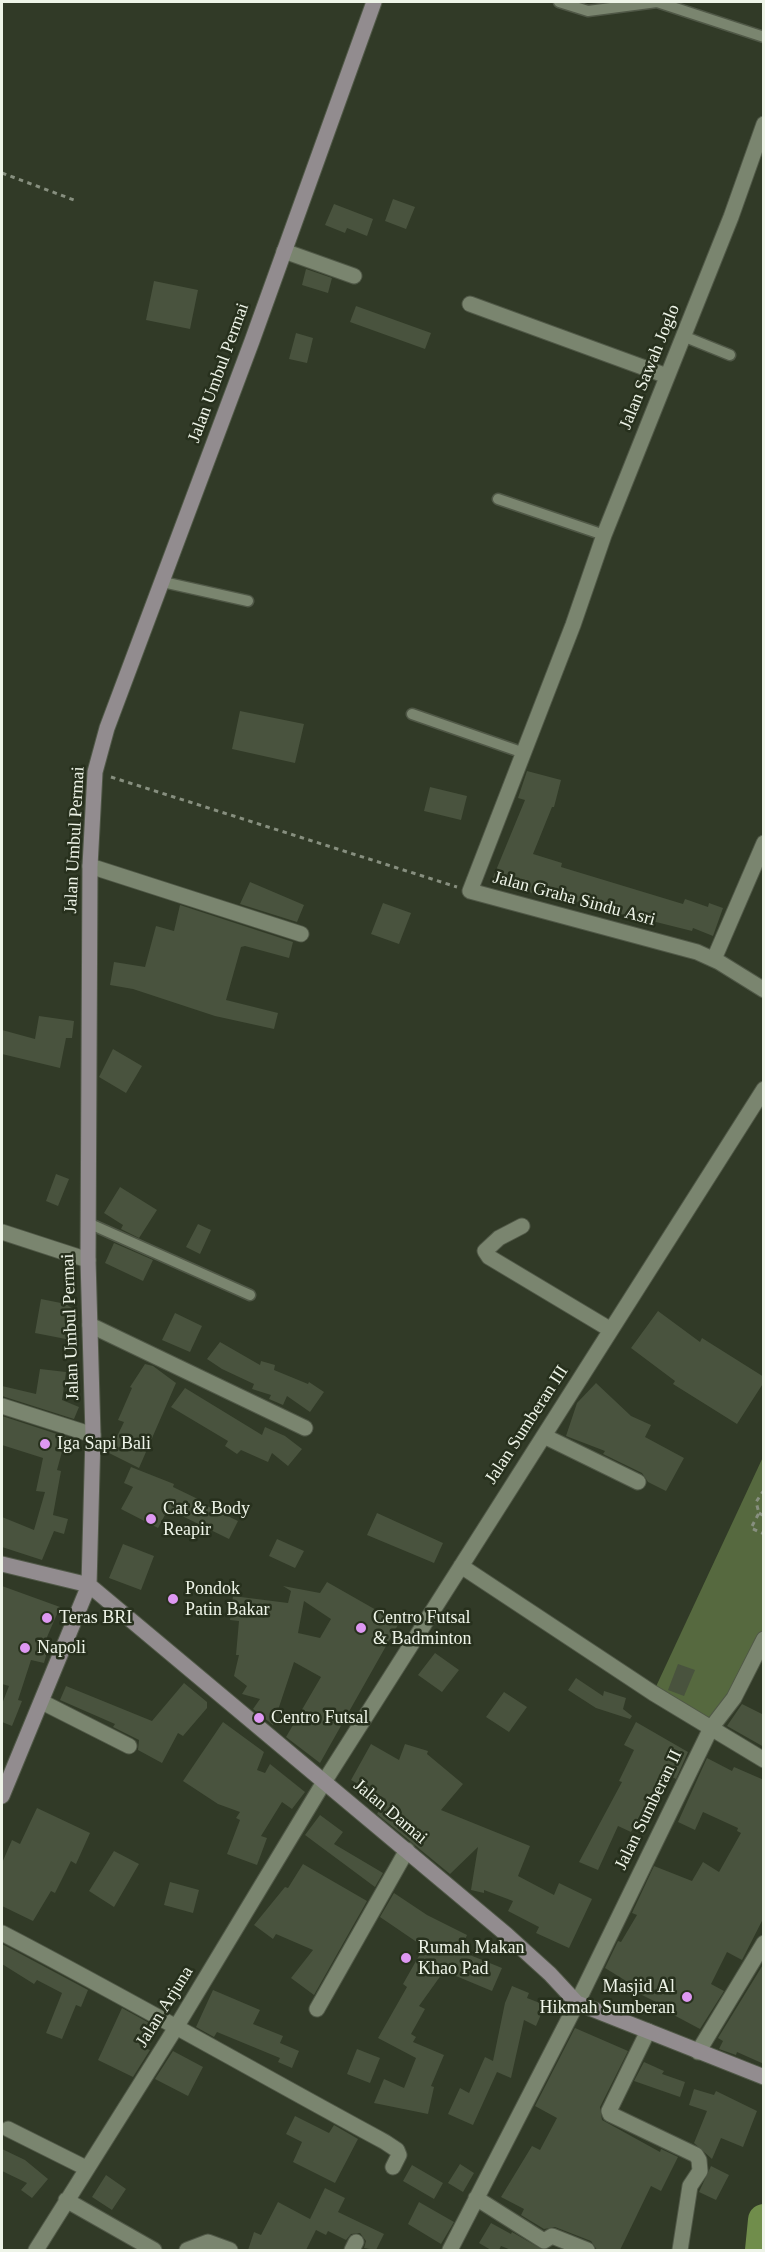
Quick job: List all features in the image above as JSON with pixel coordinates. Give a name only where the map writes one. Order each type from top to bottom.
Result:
[{"type":"main road","name":"Jalan Umbul Permai","points":[[89,1585],[93,1435],[88,1260],[90,866],[95,772],[107,728],[163,582],[374,2]]},
{"type":"main road","name":"Jalan Damai","points":[[2,1564],[89,1585],[542,1966],[577,2003],[764,2077]]},
{"type":"main road","points":[[2,1796],[89,1585]]},
{"type":"street","name":"Jalan Sawah Joglo","points":[[573,626],[604,535],[731,217],[764,124]]},
{"type":"street","points":[[284,251],[354,276]]},
{"type":"street","points":[[470,304],[667,376]]},
{"type":"street","name":"Jalan Graha Sindu Asri","points":[[573,626],[470,891],[697,952],[714,959],[764,990]]},
{"type":"street","points":[[714,959],[764,843]]},
{"type":"street","points":[[90,866],[301,934]]},
{"type":"street","name":"Jalan Sumberan III","points":[[324,1782],[764,1089]]},
{"type":"street","points":[[522,1226],[489,1246],[485,1251],[489,1257],[611,1330]]},
{"type":"street","points":[[2,1232],[88,1260]]},
{"type":"street","points":[[90,1325],[305,1428]]},
{"type":"street","points":[[2,1406],[93,1435]]},
{"type":"street","points":[[544,1436],[638,1482]]},
{"type":"street","points":[[461,1566],[764,1760]]},
{"type":"street","name":"Jalan Sumberan II","points":[[450,2250],[577,2003],[711,1728],[734,1698],[764,1639]]},
{"type":"street","points":[[42,1702],[129,1746]]},
{"type":"street","name":"Jalan Arjuna","points":[[36,2250],[175,2029],[324,1782]]},
{"type":"street","points":[[317,2009],[406,1850]]},
{"type":"street","points":[[2,1933],[96,1982],[175,2029],[385,2142],[397,2150],[399,2155],[393,2167]]},
{"type":"street","points":[[698,2052],[764,1943]]},
{"type":"street","points":[[648,2031],[609,2111],[610,2114],[699,2160],[700,2170],[690,2186],[680,2250]]},
{"type":"street","points":[[8,2130],[86,2168]]},
{"type":"street","points":[[476,2198],[544,2241],[552,2236],[587,2250]]},
{"type":"street","points":[[66,2200],[154,2250]]},
{"type":"street","points":[[187,2250],[208,2242],[230,2250]]},
{"type":"lane","points":[[559,2],[588,11],[626,9],[639,3],[657,2],[764,37]]},
{"type":"lane","points":[[683,336],[730,355]]},
{"type":"lane","points":[[498,499],[604,535]]},
{"type":"lane","points":[[163,582],[248,601]]},
{"type":"lane","points":[[412,714],[524,753]]},
{"type":"lane","points":[[88,1223],[250,1295]]},
{"type":"path","points":[[2,173],[74,200]]},
{"type":"path","points":[[95,772],[470,891]]},
{"type":"path","points":[[764,1490],[756,1502],[759,1513],[751,1528],[764,1534]]},
{"type":"path","points":[[759,1513],[764,1516]]},
{"type":"green space","points":[[763,1457],[763,1629],[711,1728],[653,1693]]},
{"type":"building","points":[[393,199],[415,207],[406,229],[385,221]]},
{"type":"building","points":[[334,204],[373,219],[367,236],[347,228],[345,233],[325,225]]},
{"type":"building","points":[[306,269],[332,278],[328,293],[302,285]]},
{"type":"building","points":[[154,281],[198,290],[190,329],[146,320]]},
{"type":"building","points":[[356,306],[431,333],[425,349],[350,322]]},
{"type":"building","points":[[296,333],[313,338],[307,363],[289,359]]},
{"type":"building","points":[[240,711],[304,724],[295,763],[232,749]]},
{"type":"building","points":[[527,771],[561,780],[554,807],[552,807],[533,854],[562,863],[561,867],[683,904],[685,899],[708,907],[709,903],[723,908],[713,936],[693,928],[692,931],[652,921],[651,926],[634,920],[635,918],[553,895],[552,899],[519,889],[518,891],[492,880],[525,800],[518,798]]},
{"type":"building","points":[[430,787],[467,796],[461,820],[424,811]]},
{"type":"building","points":[[250,882],[304,905],[297,922],[240,904]]},
{"type":"building","points":[[383,903],[411,913],[399,944],[371,934]]},
{"type":"building","points":[[180,905],[293,942],[289,958],[245,946],[241,947],[226,1000],[278,1013],[274,1029],[215,1016],[133,989],[110,985],[114,962],[145,967],[156,926],[174,931]]},
{"type":"building","points":[[39,1016],[74,1021],[72,1038],[66,1038],[60,1068],[2,1054],[2,1030],[35,1039]]},
{"type":"building","points":[[113,1049],[142,1066],[126,1093],[99,1077]]},
{"type":"building","points":[[56,1174],[69,1179],[58,1206],[46,1201]]},
{"type":"building","points":[[120,1187],[157,1210],[139,1238],[121,1229],[123,1225],[104,1213]]},
{"type":"building","points":[[198,1224],[211,1230],[200,1254],[186,1247]]},
{"type":"building","points":[[114,1243],[153,1260],[143,1281],[105,1263]]},
{"type":"building","points":[[41,1299],[66,1304],[76,1311],[71,1340],[35,1333]]},
{"type":"building","points":[[658,1311],[700,1342],[702,1338],[764,1377],[764,1382],[737,1424],[673,1384],[675,1381],[631,1348]]},
{"type":"building","points":[[175,1313],[202,1326],[190,1352],[162,1340]]},
{"type":"building","points":[[220,1342],[260,1365],[261,1361],[275,1365],[274,1370],[308,1384],[309,1382],[324,1392],[310,1412],[287,1396],[283,1405],[269,1399],[271,1395],[252,1389],[254,1384],[207,1359]]},
{"type":"building","points":[[145,1364],[153,1366],[176,1383],[139,1468],[109,1453],[124,1422],[118,1420],[132,1388],[130,1387]]},
{"type":"building","points":[[40,1369],[66,1372],[62,1400],[79,1407],[74,1419],[2,1396],[2,1386],[36,1394]]},
{"type":"building","points":[[596,1383],[631,1416],[651,1425],[645,1437],[684,1458],[666,1491],[648,1482],[642,1473],[603,1454],[605,1451],[566,1436],[577,1403]]},
{"type":"building","points":[[185,1388],[262,1435],[265,1427],[285,1436],[302,1449],[288,1466],[272,1453],[268,1462],[241,1450],[237,1454],[225,1446],[228,1441],[171,1407]]},
{"type":"building","points":[[2,1416],[66,1437],[57,1470],[61,1471],[53,1515],[68,1519],[64,1534],[54,1531],[42,1560],[2,1547],[2,1517],[34,1530],[45,1492],[36,1491],[43,1458],[2,1445]]},
{"type":"building","points":[[131,1467],[174,1484],[173,1487],[238,1521],[229,1539],[168,1509],[158,1528],[121,1509],[133,1487],[124,1483]]},
{"type":"building","points":[[377,1513],[443,1543],[434,1563],[367,1535]]},
{"type":"building","points":[[277,1539],[304,1551],[295,1568],[269,1556]]},
{"type":"building","points":[[123,1544],[154,1556],[141,1590],[109,1578]]},
{"type":"building","points":[[327,1582],[399,1623],[320,1763],[286,1737],[321,1677],[294,1662],[273,1725],[253,1709],[260,1699],[242,1694],[247,1686],[234,1676],[239,1655],[236,1655],[239,1621],[230,1620],[233,1596],[288,1603],[291,1591],[283,1586],[320,1593]],"holes":[[[304,1601],[331,1619],[320,1638],[298,1633]]]},
{"type":"building","points":[[2,1586],[60,1607],[44,1644],[49,1645],[44,1663],[31,1660],[18,1700],[22,1701],[12,1726],[2,1722],[2,1704],[9,1686],[2,1684]]},
{"type":"building","points":[[435,1653],[459,1670],[442,1692],[418,1675]]},
{"type":"building","points":[[678,1664],[695,1670],[684,1696],[668,1690]]},
{"type":"building","points":[[576,1678],[603,1696],[604,1691],[626,1698],[623,1709],[632,1716],[630,1719],[596,1708],[568,1690]]},
{"type":"building","points":[[184,1683],[207,1702],[207,1708],[183,1736],[178,1733],[162,1763],[138,1750],[139,1740],[113,1727],[115,1724],[60,1700],[66,1686],[152,1721]]},
{"type":"building","name":"Centro Futsal & Badminton","points":[[504,1692],[527,1707],[509,1732],[486,1717]]},
{"type":"building","points":[[742,1704],[764,1715],[764,1747],[727,1726]]},
{"type":"building","points":[[223,1722],[264,1752],[257,1770],[265,1773],[270,1764],[305,1792],[292,1809],[282,1802],[261,1836],[267,1838],[257,1865],[227,1854],[240,1820],[236,1818],[240,1812],[218,1804],[183,1781]]},
{"type":"building","points":[[636,1722],[688,1752],[676,1779],[663,1772],[631,1832],[618,1826],[598,1870],[579,1862],[622,1782],[619,1781],[634,1750],[624,1745]]},
{"type":"building","points":[[371,1744],[399,1760],[405,1744],[428,1751],[427,1754],[463,1784],[441,1810],[530,1846],[518,1876],[554,1895],[559,1883],[592,1899],[569,1948],[536,1933],[539,1927],[508,1911],[513,1901],[484,1890],[484,1893],[471,1890],[478,1847],[450,1874],[377,1814],[386,1799],[351,1780]]},
{"type":"building","points":[[707,1758],[732,1771],[734,1767],[764,1780],[764,1917],[742,1960],[727,1952],[711,1984],[724,1991],[700,2029],[655,2005],[656,2002],[634,1991],[636,1987],[605,1968],[618,1941],[621,1942],[637,1915],[632,1913],[654,1866],[692,1881],[703,1862],[719,1872],[741,1833],[737,1831],[738,1828],[703,1812],[695,1830],[678,1822]]},
{"type":"building","points":[[37,1808],[90,1833],[76,1864],[71,1861],[55,1893],[51,1891],[33,1921],[2,1906],[2,1863],[12,1840],[20,1844]]},
{"type":"building","points":[[320,1815],[343,1832],[334,1844],[383,1873],[375,1887],[305,1835]]},
{"type":"building","points":[[114,1851],[139,1864],[114,1907],[89,1891]]},
{"type":"building","points":[[303,1864],[367,1901],[314,1995],[291,1978],[313,1950],[276,1934],[273,1939],[254,1925],[285,1887],[288,1888]]},
{"type":"building","points":[[170,1882],[199,1890],[193,1913],[164,1905]]},
{"type":"building","points":[[394,1893],[427,1915],[467,1935],[460,1951],[502,1968],[492,1991],[444,1971],[419,2006],[425,2009],[411,2034],[416,2037],[413,2042],[444,2055],[431,2086],[434,2087],[428,2114],[374,2103],[384,2079],[404,2088],[416,2058],[378,2038],[407,1987],[403,1984],[424,1947],[380,1917]]},
{"type":"building","points":[[2,1944],[88,1990],[81,2007],[76,2005],[62,2039],[46,2033],[62,1993],[37,1980],[34,1984],[2,1964]]},
{"type":"building","points":[[764,1963],[764,2064],[737,2052],[736,2055],[719,2049],[723,2041],[718,2038]]},
{"type":"building","points":[[512,1986],[529,1993],[527,1998],[545,2005],[536,2026],[524,2020],[511,2078],[497,2072],[473,2125],[448,2114],[460,2088],[469,2093],[485,2057],[493,2061],[505,2003]]},
{"type":"building","points":[[213,1990],[260,2010],[253,2024],[283,2036],[280,2043],[299,2051],[292,2068],[278,2062],[280,2058],[217,2032],[214,2037],[196,2027]]},
{"type":"building","points":[[122,2008],[151,2024],[139,2045],[150,2050],[133,2077],[98,2060]]},
{"type":"building","points":[[575,2028],[628,2051],[600,2107],[602,2120],[660,2152],[661,2149],[678,2157],[661,2191],[651,2186],[620,2250],[597,2250],[591,2241],[555,2227],[544,2229],[521,2215],[524,2209],[501,2197],[532,2146],[540,2150],[557,2118],[535,2106]]},
{"type":"building","points":[[357,2049],[380,2058],[370,2083],[347,2074]]},
{"type":"building","points":[[173,2051],[203,2067],[188,2096],[155,2079]]},
{"type":"building","points":[[644,2062],[664,2071],[662,2074],[685,2082],[680,2097],[634,2081]]},
{"type":"building","points":[[694,2089],[714,2095],[716,2091],[757,2111],[743,2147],[721,2138],[712,2159],[694,2143],[707,2111],[689,2105]]},
{"type":"building","points":[[295,2116],[329,2133],[334,2125],[358,2139],[335,2183],[293,2162],[302,2142],[286,2134]]},
{"type":"building","points":[[2,2149],[25,2160],[48,2179],[32,2198],[21,2190],[27,2183],[2,2171]]},
{"type":"building","points":[[460,2164],[474,2173],[463,2192],[448,2183]]},
{"type":"building","points":[[412,2165],[443,2183],[434,2199],[403,2181]]},
{"type":"building","points":[[711,2166],[729,2175],[716,2200],[699,2192]]},
{"type":"building","points":[[106,2175],[126,2189],[112,2210],[92,2197]]},
{"type":"building","points":[[325,2188],[345,2198],[338,2212],[384,2234],[376,2250],[364,2248],[366,2241],[360,2233],[351,2234],[346,2240],[328,2231],[326,2235],[316,2230],[306,2250],[248,2250],[254,2232],[261,2235],[278,2202],[310,2219]]},
{"type":"building","points":[[419,2202],[454,2222],[441,2244],[408,2224]]},
{"type":"building","points":[[491,2223],[543,2250],[511,2250],[501,2246],[499,2250],[491,2250],[479,2243]]},
{"type":"waterway","points":[[761,2250],[764,2220]]},
{"type":"place","name":"Iga Sapi Bali","points":[[45,1444]]},
{"type":"place","name":"Cat & Body Reapir","points":[[151,1519]]},
{"type":"place","name":"Pondok Patin Bakar","points":[[173,1599]]},
{"type":"place","name":"Teras BRI","points":[[47,1618]]},
{"type":"place","name":"Centro Futsal & Badminton","points":[[361,1628]]},
{"type":"place","name":"Napoli","points":[[25,1648]]},
{"type":"place","name":"Centro Futsal","points":[[259,1718]]},
{"type":"place","name":"Rumah Makan Khao Pad","points":[[406,1958]]},
{"type":"place","name":"Masjid Al Hikmah Sumberan","points":[[687,1997]]}]
